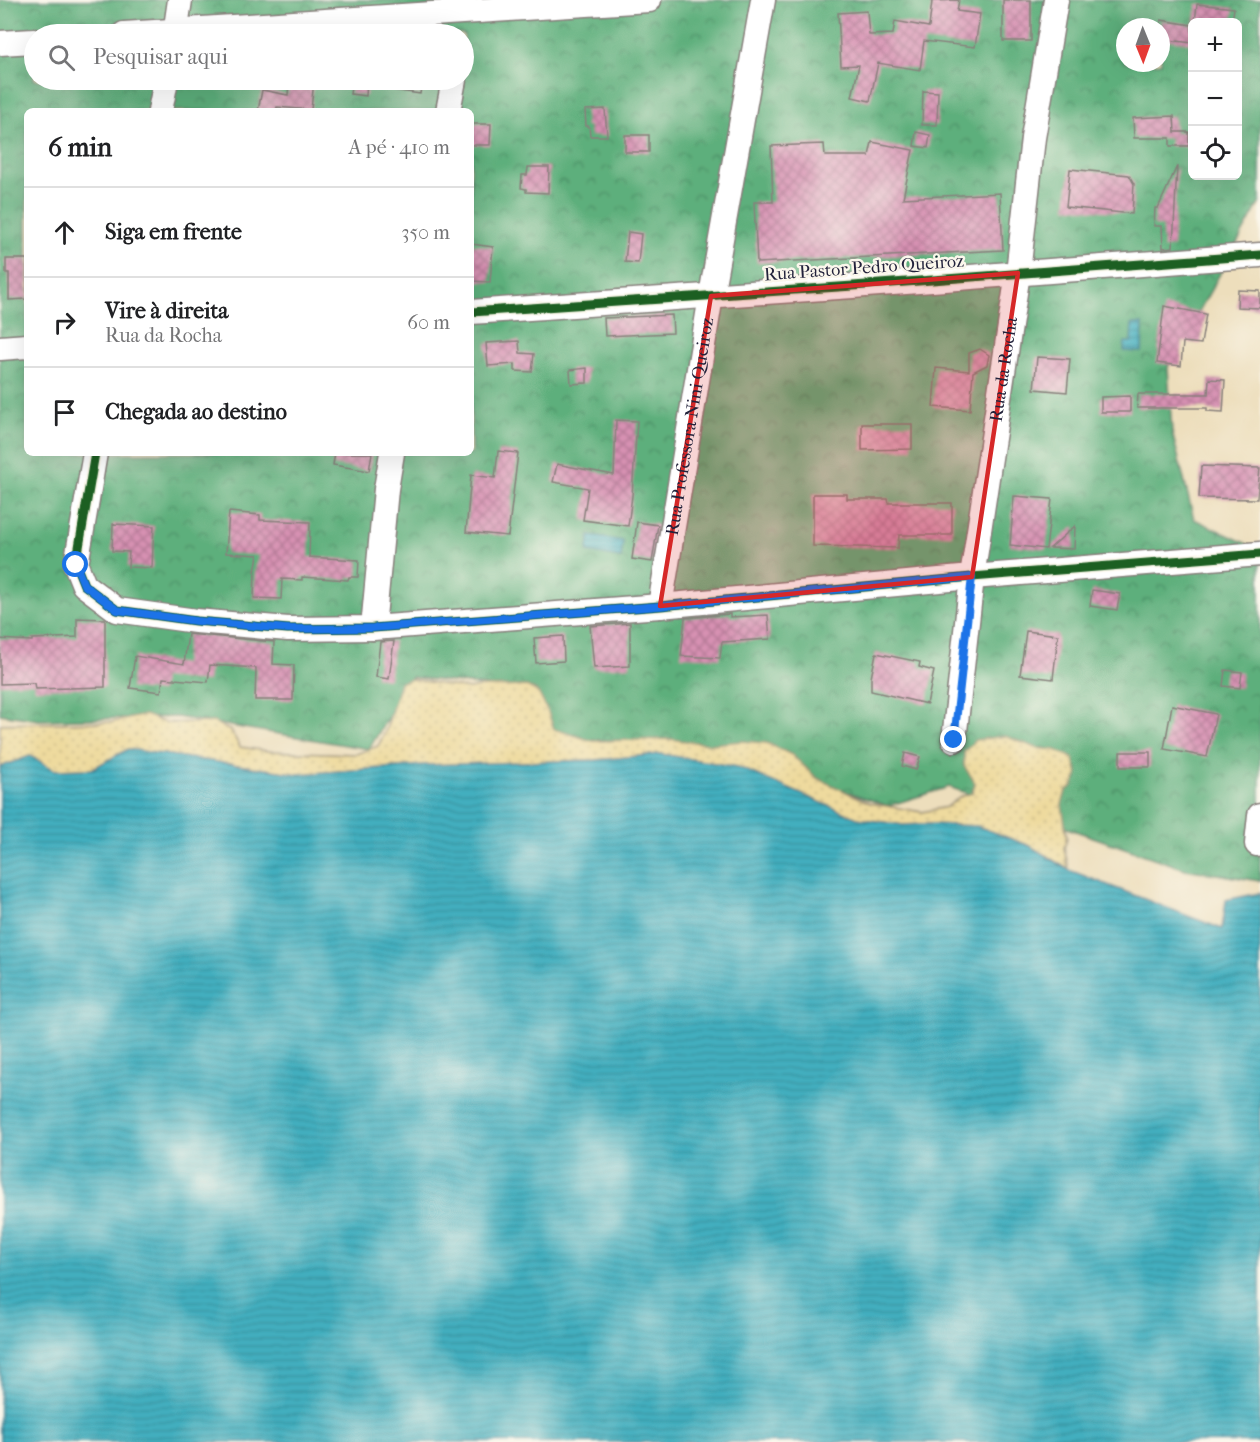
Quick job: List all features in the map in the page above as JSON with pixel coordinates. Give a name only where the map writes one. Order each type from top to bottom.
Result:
[{"type":"street","points":[[176,24],[180,0]]},
{"type":"street","points":[[329,24],[466,16],[649,0]]},
{"type":"street","name":"Rua Professora Nini Queiroz","points":[[660,606],[763,0]]},
{"type":"street","name":"Rua da Rocha","points":[[954,740],[972,577],[1018,273],[1034,138],[1056,0]]},
{"type":"street","points":[[0,43],[24,42]]},
{"type":"street","points":[[161,108],[164,90]]},
{"type":"street","points":[[449,108],[452,90]]},
{"type":"street","name":"Rua Pastor Pedro Queiroz","points":[[474,312],[1260,255]]},
{"type":"street","points":[[0,348],[24,346]]},
{"type":"street","points":[[94,456],[76,565],[84,585],[117,610],[196,621],[288,629],[373,628],[660,606],[972,577],[1260,554]]},
{"type":"street","points":[[373,628],[386,489],[392,456]]},
{"type":"street","points":[[1257,844],[1260,815]]},
{"type":"highlighted area","points":[[1018,273],[972,577],[660,606],[711,296]]},
{"type":"green space","points":[[0,0],[1260,0],[1260,202],[1168,367],[1172,432],[1194,519],[1260,550],[1260,881],[1185,869],[949,787],[888,806],[711,744],[545,738],[525,691],[412,677],[369,749],[177,717],[39,720],[0,714]]},
{"type":"sand","points":[[412,679],[469,689],[527,686],[538,692],[554,729],[593,741],[670,739],[711,744],[742,741],[767,743],[792,755],[817,778],[870,803],[922,812],[947,807],[959,797],[972,793],[975,783],[964,766],[964,752],[975,740],[1005,736],[1037,748],[1056,750],[1073,758],[1078,774],[1073,786],[1066,791],[1062,805],[1067,837],[1064,848],[1069,870],[1030,846],[977,826],[903,825],[857,818],[738,767],[661,754],[595,760],[425,765],[299,774],[128,749],[92,769],[55,770],[30,756],[0,767],[0,724],[113,722],[145,715],[166,723],[214,722],[231,731],[240,747],[268,751],[356,754],[378,746],[386,730],[400,682]]},
{"type":"water","points":[[1132,324],[1143,324],[1142,352],[1124,351],[1125,342],[1131,342]]},
{"type":"water","points":[[590,536],[623,541],[621,558],[587,552]]},
{"type":"water","points":[[128,749],[299,774],[425,765],[595,760],[661,754],[738,767],[857,818],[903,825],[977,826],[1030,846],[1069,870],[1222,929],[1226,900],[1260,893],[1260,1442],[0,1442],[0,767],[30,756],[55,770],[92,769]]},
{"type":"building","points":[[959,0],[957,11],[980,14],[975,47],[924,41],[920,70],[878,63],[870,101],[852,97],[859,65],[841,66],[838,13],[867,11],[869,35],[893,34],[895,21],[929,27],[932,1]]},
{"type":"building","points":[[1003,0],[1031,0],[1031,41],[1003,41]]},
{"type":"building","points":[[1197,4],[1234,8],[1233,18],[1195,18]]},
{"type":"building","points":[[1170,21],[1188,24],[1188,42],[1170,40]]},
{"type":"building","points":[[262,90],[288,95],[288,90],[313,90],[311,108],[259,108]]},
{"type":"building","points":[[351,90],[366,90],[366,96],[350,94]]},
{"type":"building","points":[[393,90],[421,90],[420,94]]},
{"type":"building","points":[[923,91],[938,92],[937,125],[922,125]]},
{"type":"building","points":[[605,109],[607,136],[590,136],[589,126],[586,126],[585,110]]},
{"type":"building","points":[[1174,116],[1175,132],[1188,132],[1188,146],[1170,146],[1170,138],[1134,138],[1133,118]]},
{"type":"building","points":[[474,124],[491,124],[490,145],[474,145]]},
{"type":"building","points":[[916,132],[930,135],[928,148],[914,146]]},
{"type":"building","points":[[625,135],[649,135],[649,152],[625,152]]},
{"type":"building","points":[[872,142],[913,150],[903,198],[1000,193],[1003,250],[757,263],[754,202],[773,202],[771,146],[824,144],[825,156],[869,156]]},
{"type":"building","points":[[1177,166],[1173,247],[1163,248],[1162,226],[1154,226],[1155,208],[1158,208]]},
{"type":"building","points":[[528,167],[549,167],[548,193],[526,192],[526,189],[521,188],[522,175],[527,175]]},
{"type":"building","points":[[1070,169],[1129,175],[1134,184],[1132,214],[1066,207]]},
{"type":"building","points":[[628,232],[641,234],[638,263],[625,262]]},
{"type":"building","points":[[474,244],[493,247],[490,282],[474,281]]},
{"type":"building","points":[[6,259],[24,259],[24,299],[9,300],[9,273],[6,273]]},
{"type":"building","points":[[1238,290],[1260,291],[1260,308],[1237,307]]},
{"type":"building","points":[[1164,306],[1206,314],[1201,344],[1183,342],[1181,366],[1157,363]]},
{"type":"building","points":[[672,315],[673,333],[605,336],[604,318]]},
{"type":"building","points":[[519,341],[520,353],[534,354],[532,372],[515,371],[515,364],[488,366],[486,343]]},
{"type":"building","points":[[980,349],[989,355],[987,365],[973,372],[970,410],[933,407],[936,368],[969,371],[969,353]]},
{"type":"building","points":[[1037,357],[1070,359],[1067,392],[1034,389]]},
{"type":"building","points":[[587,368],[587,383],[571,384],[570,370]]},
{"type":"building","points":[[1209,379],[1225,380],[1223,412],[1207,411],[1207,408],[1137,408],[1138,394],[1208,394]]},
{"type":"building","points":[[1130,396],[1130,412],[1101,412],[1101,397]]},
{"type":"building","points":[[616,420],[637,421],[628,526],[583,520],[588,488],[553,482],[557,464],[614,475]]},
{"type":"building","points":[[862,424],[912,424],[912,449],[862,450]]},
{"type":"building","points":[[498,451],[518,453],[508,536],[466,532],[471,475],[495,478]]},
{"type":"building","points":[[334,456],[372,456],[369,471],[333,465]]},
{"type":"building","points":[[1201,466],[1260,468],[1257,499],[1199,498]]},
{"type":"building","points":[[813,494],[847,494],[847,499],[888,499],[889,503],[952,503],[952,535],[899,535],[898,548],[813,546]]},
{"type":"building","points":[[1014,496],[1052,499],[1046,549],[1010,545]]},
{"type":"building","points":[[229,512],[260,515],[260,520],[310,522],[309,557],[359,560],[358,577],[349,577],[348,580],[302,577],[302,580],[282,579],[281,599],[254,598],[258,555],[226,553]]},
{"type":"building","points":[[637,522],[658,525],[652,562],[632,559]]},
{"type":"building","points":[[113,524],[154,526],[152,568],[128,567],[129,552],[112,551]]},
{"type":"building","points":[[1075,526],[1074,549],[1050,548]]},
{"type":"building","points":[[1092,590],[1120,594],[1117,610],[1090,606]]},
{"type":"building","points":[[730,614],[730,617],[768,615],[770,639],[722,642],[720,658],[681,656],[685,618]]},
{"type":"building","points":[[77,618],[105,619],[105,687],[35,689],[34,683],[0,684],[0,639],[32,641],[32,639],[77,637]]},
{"type":"building","points":[[630,623],[630,666],[594,668],[590,626]]},
{"type":"building","points":[[1026,631],[1058,635],[1053,679],[1020,675]]},
{"type":"building","points":[[188,634],[274,642],[273,664],[294,665],[293,700],[255,700],[256,668],[210,665],[208,682],[163,678],[161,692],[130,688],[135,656],[184,664]]},
{"type":"building","points":[[563,636],[564,661],[536,663],[534,638]]},
{"type":"building","points":[[394,641],[389,679],[376,677],[380,642]]},
{"type":"building","points":[[876,653],[920,662],[919,667],[934,671],[927,704],[871,691]]},
{"type":"building","points":[[1225,670],[1242,672],[1240,688],[1223,686]]},
{"type":"building","points":[[1172,705],[1216,714],[1207,757],[1164,749]]},
{"type":"building","points":[[1120,752],[1150,752],[1150,767],[1120,767]]},
{"type":"building","points":[[905,753],[920,757],[916,770],[902,766]]},
{"type":"cycle path","points":[[474,312],[1260,255]]},
{"type":"cycle path","points":[[94,456],[76,565],[84,585],[117,610],[196,621],[288,629],[373,628],[660,606],[972,577],[1260,554]]},
{"type":"route","points":[[76,565],[84,585],[117,610],[196,621],[288,629],[373,628],[660,606],[972,577],[954,740]]}]
